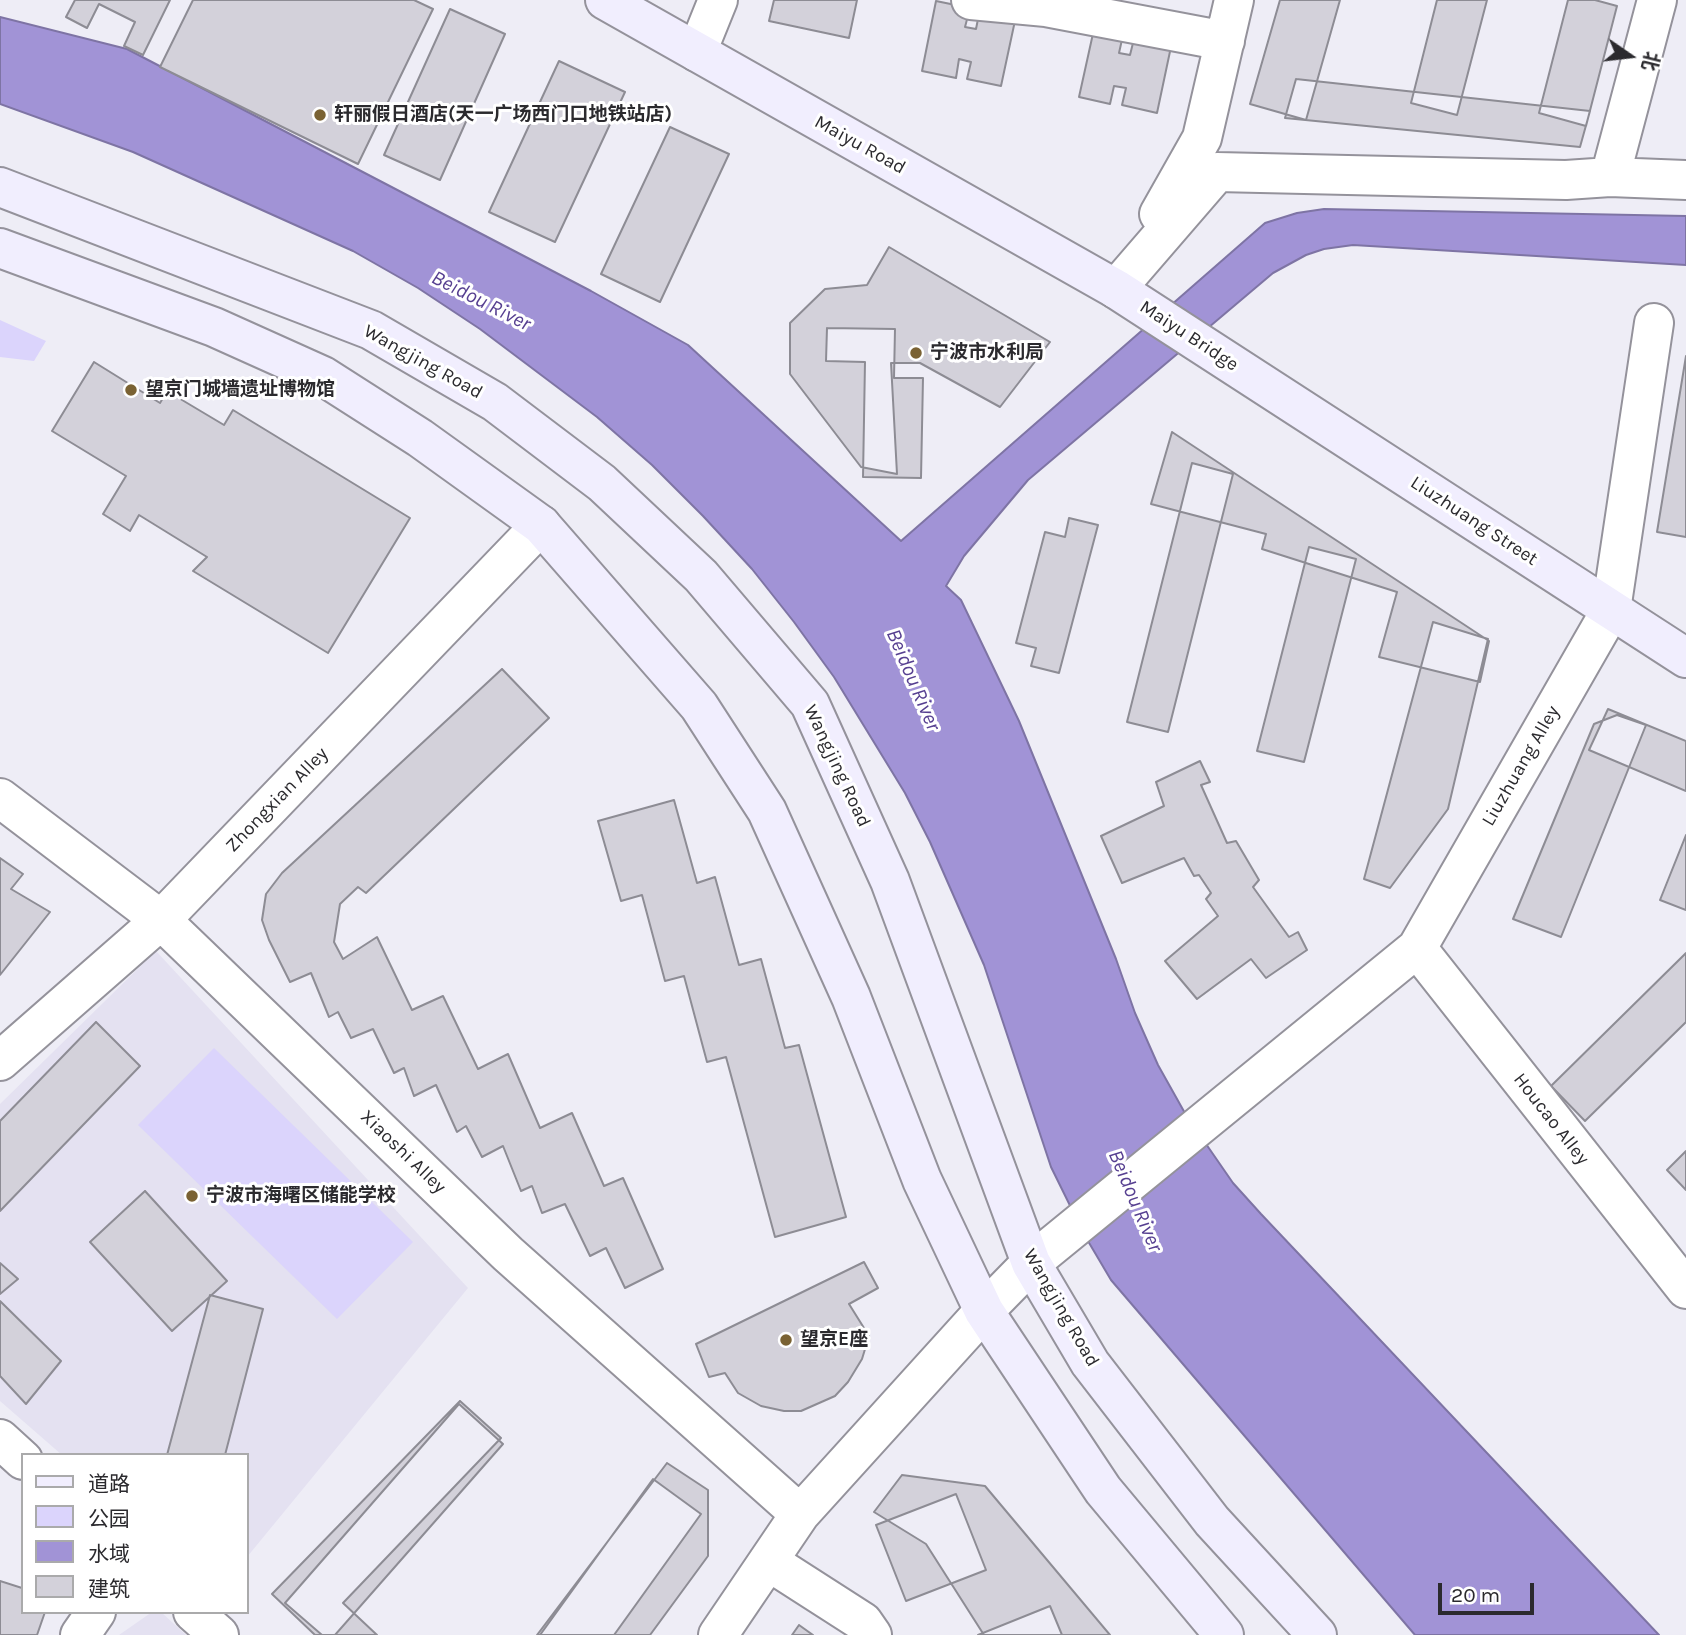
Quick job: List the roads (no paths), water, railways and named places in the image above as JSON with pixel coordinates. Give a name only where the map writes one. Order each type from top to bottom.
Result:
[{"type":"main road","name":"Maiyu Road","points":[[605,0],[1116,289]]},
{"type":"main road","name":"Wangjing Road","points":[[0,187],[371,330],[495,402],[602,483],[701,576],[810,704],[890,881],[1031,1264],[1090,1363],[1203,1511],[1317,1635]]},
{"type":"main road","points":[[0,248],[214,327],[323,376],[420,438],[541,525],[699,706],[767,811],[851,997],[922,1180],[984,1311],[1103,1490],[1224,1635]]},
{"type":"main road","name":"Maiyu Bridge","points":[[1116,289],[1262,383]]},
{"type":"main road","name":"Liuzhuang Street","points":[[1262,383],[1686,658]]},
{"type":"street","points":[[697,52],[718,0]]},
{"type":"street","points":[[971,0],[1046,8],[1224,41]]},
{"type":"street","points":[[1116,289],[1202,138],[1234,0]]},
{"type":"street","points":[[1610,177],[1657,0]]},
{"type":"street","points":[[1116,289],[1217,172],[1686,180]]},
{"type":"street","name":"Liuzhuang Alley","points":[[718,1635],[800,1514],[984,1311],[1031,1264],[1416,948],[1611,610],[1654,323]]},
{"type":"street","name":"Zhongxian Alley","points":[[0,1061],[161,920],[541,525]]},
{"type":"street","name":"Xiaoshi Alley","points":[[0,798],[161,920],[509,1254],[800,1514]]},
{"type":"street","name":"Houcao Alley","points":[[1416,948],[1686,1289]]},
{"type":"street","points":[[0,1439],[21,1458]]},
{"type":"street","points":[[768,1561],[863,1622],[872,1635]]},
{"type":"street","points":[[80,1635],[95,1614]]},
{"type":"street","points":[[195,1614],[219,1635]]},
{"type":"water","name":"Beidou River","points":[[0,17],[127,49],[591,291],[688,345],[901,541],[1265,223],[1297,213],[1324,209],[1686,216],[1686,265],[1353,245],[1324,249],[1306,255],[1273,273],[1028,480],[964,556],[946,586],[961,600],[1019,721],[1116,959],[1135,1013],[1158,1065],[1186,1115],[1233,1183],[1261,1214],[1659,1635],[1415,1635],[1111,1280],[1085,1236],[1051,1167],[984,965],[930,842],[905,793],[834,677],[752,569],[652,465],[597,417],[480,329],[418,288],[353,251],[133,152],[0,104]]},
{"type":"place","name":"轩丽假日酒店(天一广场西门口地铁站店)","points":[[320,115]]},
{"type":"place","name":"宁波市水利局","points":[[916,353]]},
{"type":"place","name":"望京门城墙遗址博物馆","points":[[131,390]]},
{"type":"place","name":"宁波市海曙区储能学校","points":[[192,1196]]},
{"type":"place","name":"望京E座","points":[[786,1340]]}]
